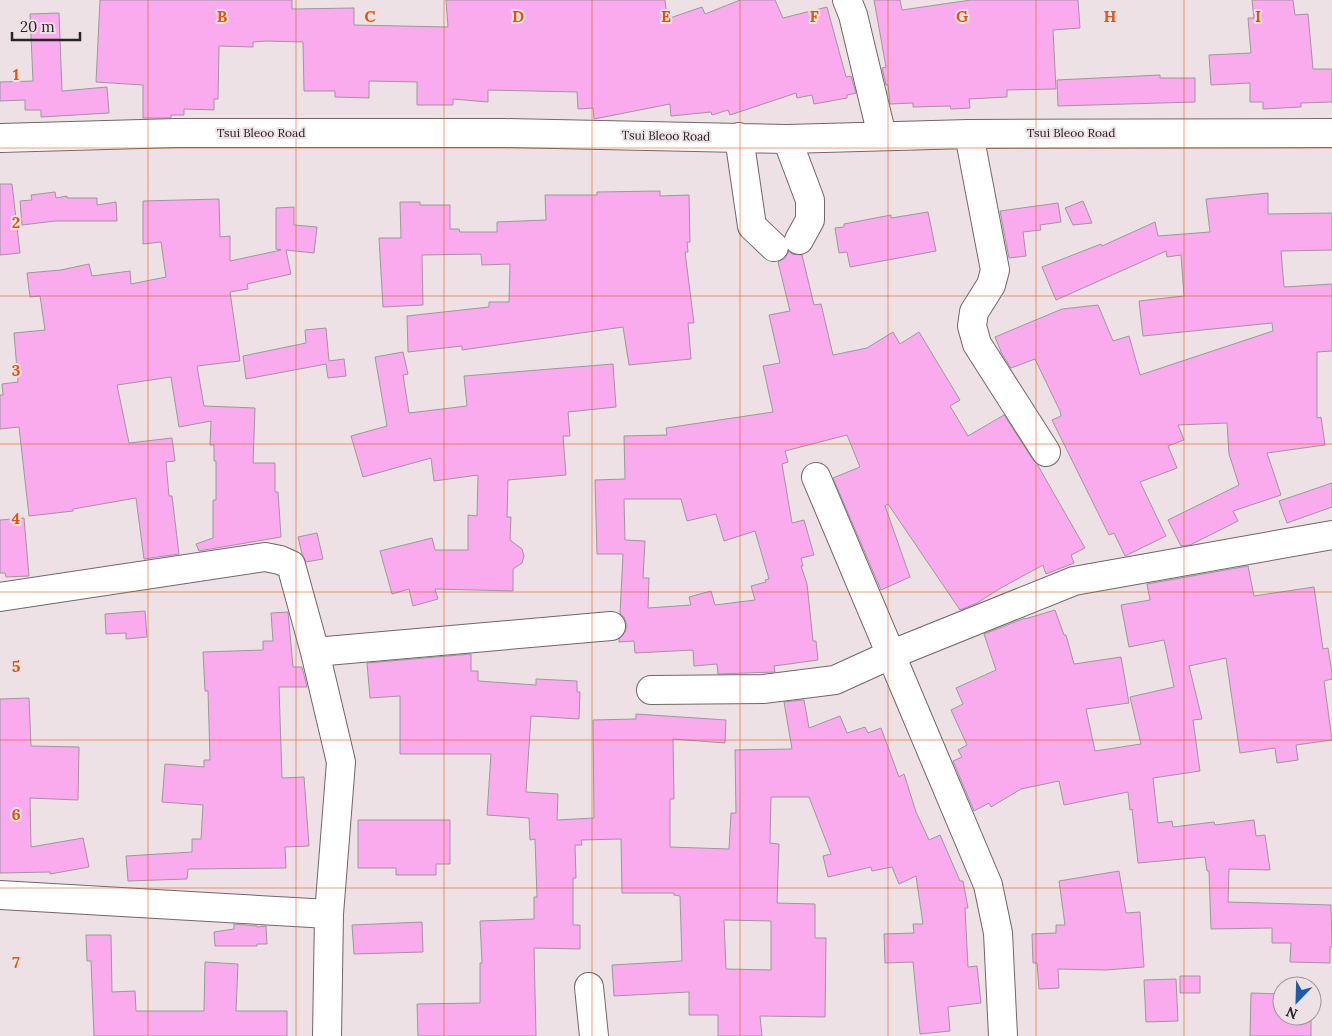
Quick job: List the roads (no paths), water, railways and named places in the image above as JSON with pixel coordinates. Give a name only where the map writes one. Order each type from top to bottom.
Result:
[{"type":"street","points":[[847,0],[854,15],[882,136]]},
{"type":"street","name":"Tsui Bleoo Road","points":[[0,138],[178,133],[504,133],[787,139],[968,134],[1332,133]]},
{"type":"street","points":[[968,134],[994,270],[991,285],[974,312],[972,326],[977,344],[1046,452]]},
{"type":"street","points":[[739,137],[752,226],[786,244],[810,220],[810,200],[787,139]]},
{"type":"street","points":[[816,477],[988,885],[998,933],[1003,1036]]},
{"type":"street","points":[[651,690],[763,689],[835,680],[890,655],[1074,581],[1332,535]]},
{"type":"street","points":[[0,597],[265,557],[280,560],[291,565],[316,652],[342,762],[329,914],[327,1036]]},
{"type":"street","points":[[316,652],[611,626]]},
{"type":"street","points":[[0,895],[329,914]]},
{"type":"street","points":[[589,987],[594,1036]]}]
